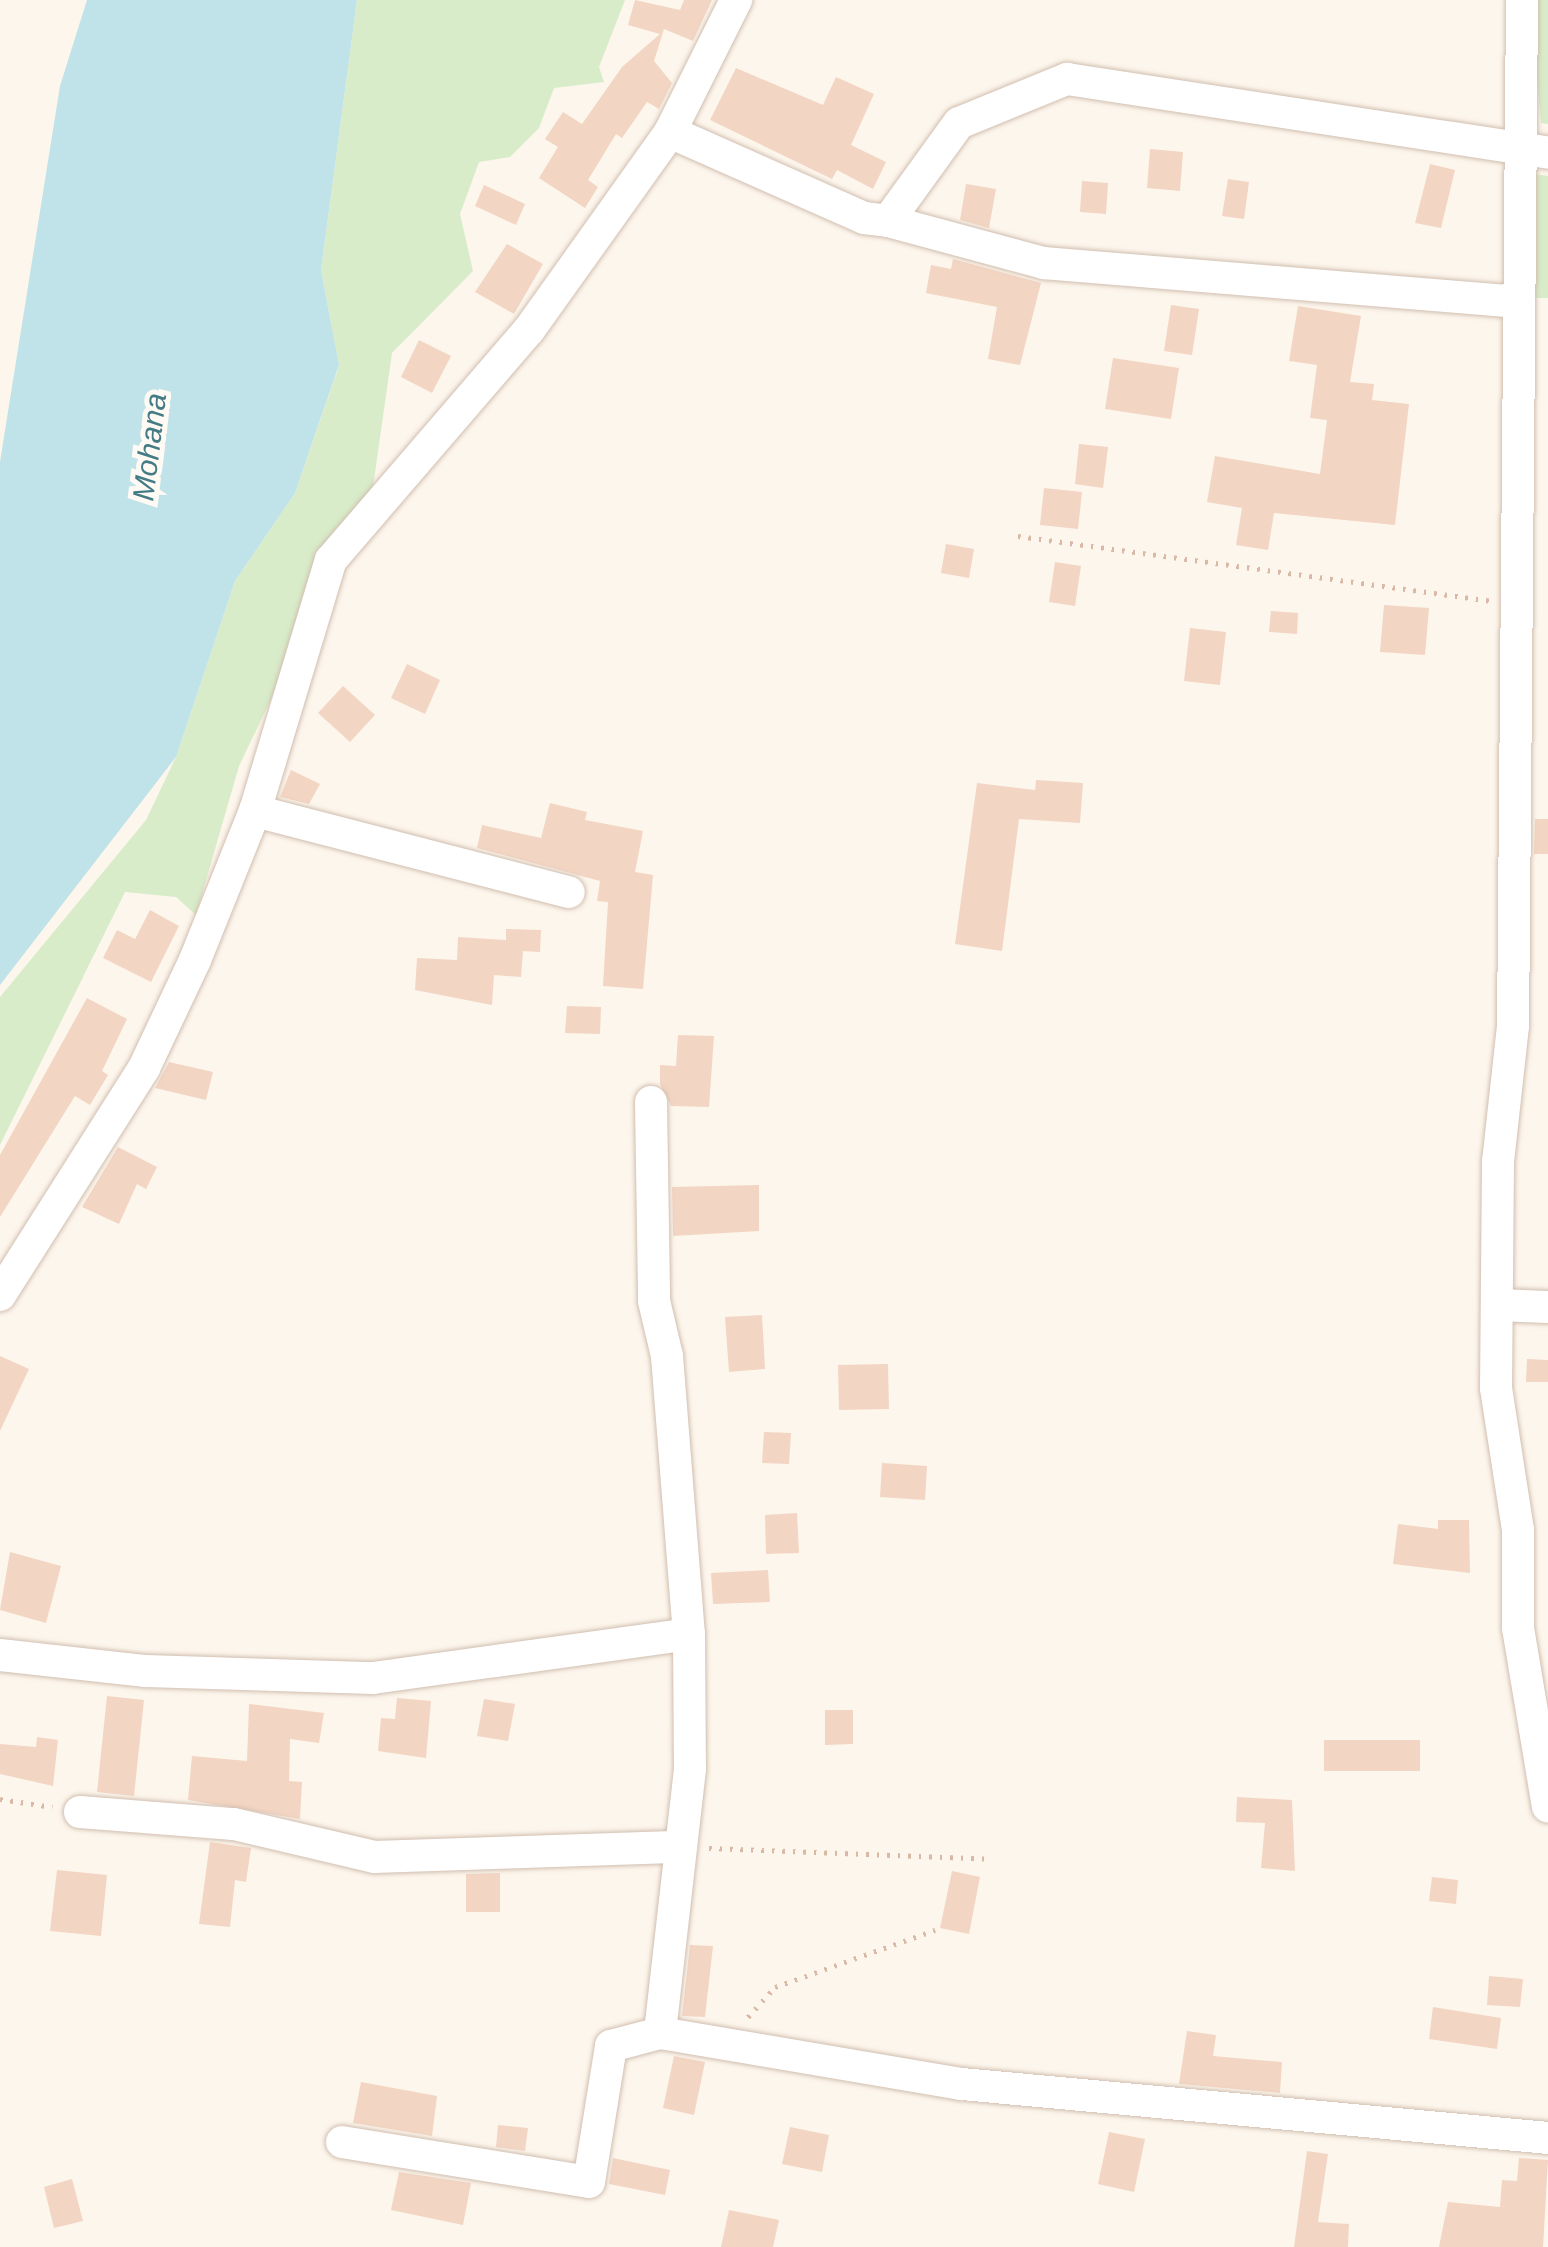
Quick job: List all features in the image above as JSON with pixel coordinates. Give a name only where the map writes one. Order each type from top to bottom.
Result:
[{"type":"street","points":[[0,1295],[144,1068],[255,811],[331,560],[529,330],[670,132],[736,0]]},
{"type":"street","points":[[1522,0],[1536,151],[1515,302],[1513,1026],[1498,1162],[1496,1388],[1533,1530],[1518,1628],[1548,1807]]},
{"type":"street","points":[[888,221],[959,123],[1066,79],[1536,151]]},
{"type":"street","points":[[670,132],[864,218],[1044,263],[1515,302]]},
{"type":"street","points":[[255,811],[569,892]]},
{"type":"street","points":[[651,1102],[654,1300],[667,1356],[689,1634],[690,1769],[660,2032]]},
{"type":"street","points":[[1498,1305],[1548,1307]]},
{"type":"street","points":[[0,1654],[146,1671],[373,1678],[689,1634]]},
{"type":"street","points":[[80,1812],[234,1824],[375,1857],[680,1847]]},
{"type":"street","points":[[342,2142],[589,2182],[611,2046],[660,2032],[962,2084],[1548,2138]]},
{"type":"path","points":[[1018,536],[1514,605]]},
{"type":"path","points":[[0,1799],[80,1812]]},
{"type":"path","points":[[680,1847],[991,1860]]},
{"type":"path","points":[[756,2049],[747,2015],[774,1987],[935,1930]]},
{"type":"green space","points":[[357,0],[625,0],[599,67],[604,82],[554,88],[539,128],[510,157],[479,162],[460,214],[473,271],[392,353],[373,487],[239,766],[196,915],[176,897],[125,892],[0,1145],[0,997],[146,820],[176,757],[235,581],[295,493],[339,366],[321,270]]},
{"type":"green space","points":[[1530,0],[1548,0],[1548,124],[1541,123]]},
{"type":"green space","points":[[1534,174],[1548,176],[1548,298],[1528,298]]},
{"type":"water","name":"Mohana","points":[[87,0],[357,0],[321,270],[339,365],[295,493],[235,581],[176,757],[0,985],[0,462],[60,86]]},
{"type":"building","points":[[635,0],[680,10],[684,0],[712,0],[693,41],[664,29],[654,61],[672,83],[659,109],[647,102],[622,138],[616,134],[588,180],[598,187],[585,208],[539,178],[558,147],[545,139],[563,112],[582,124],[622,67],[660,34],[628,25]]},
{"type":"building","points":[[736,68],[823,105],[836,77],[874,94],[851,145],[886,162],[873,189],[837,170],[832,179],[710,120]]},
{"type":"building","points":[[1150,149],[1183,152],[1180,191],[1147,188]]},
{"type":"building","points":[[1430,164],[1455,170],[1441,228],[1415,223]]},
{"type":"building","points":[[1228,179],[1249,182],[1244,219],[1222,216]]},
{"type":"building","points":[[1082,181],[1108,183],[1106,214],[1080,212]]},
{"type":"building","points":[[966,184],[996,189],[989,228],[960,220]]},
{"type":"building","points":[[484,185],[525,204],[516,225],[475,206]]},
{"type":"building","points":[[507,244],[543,264],[514,314],[475,292]]},
{"type":"building","points":[[953,259],[1041,283],[1020,365],[988,359],[997,307],[926,293],[931,265],[951,269]]},
{"type":"building","points":[[1171,305],[1199,309],[1192,355],[1164,351]]},
{"type":"building","points":[[1298,306],[1361,316],[1350,382],[1374,384],[1372,400],[1409,404],[1395,525],[1274,513],[1268,550],[1236,545],[1242,508],[1207,502],[1215,456],[1320,474],[1327,420],[1310,418],[1317,365],[1289,361]]},
{"type":"building","points":[[419,340],[451,356],[432,393],[401,377]]},
{"type":"building","points":[[1113,358],[1179,368],[1171,419],[1105,409]]},
{"type":"building","points":[[1079,444],[1108,447],[1103,488],[1075,484]]},
{"type":"building","points":[[1044,488],[1082,492],[1078,529],[1040,525]]},
{"type":"building","points":[[946,544],[974,549],[969,578],[941,573]]},
{"type":"building","points":[[1055,562],[1081,566],[1075,606],[1049,602]]},
{"type":"building","points":[[1384,605],[1429,608],[1425,655],[1380,652]]},
{"type":"building","points":[[1271,611],[1298,613],[1297,634],[1269,632]]},
{"type":"building","points":[[1190,628],[1226,632],[1220,685],[1184,681]]},
{"type":"building","points":[[407,664],[440,680],[425,714],[391,698]]},
{"type":"building","points":[[343,686],[375,715],[350,742],[318,713]]},
{"type":"building","points":[[291,770],[320,784],[309,804],[280,797]]},
{"type":"building","points":[[1036,780],[1083,783],[1080,823],[1019,819],[1002,951],[955,944],[977,783],[1035,790]]},
{"type":"building","points":[[550,803],[587,812],[585,820],[643,831],[635,872],[653,875],[643,989],[603,986],[608,902],[597,901],[600,881],[477,848],[482,825],[541,838]]},
{"type":"building","points":[[1535,819],[1548,819],[1548,854],[1534,854]]},
{"type":"building","points":[[150,910],[179,926],[151,982],[103,958],[117,930],[135,939]]},
{"type":"building","points":[[506,929],[541,930],[540,952],[523,951],[521,977],[494,975],[492,1005],[415,990],[417,958],[457,960],[458,937],[506,940]]},
{"type":"building","points":[[87,998],[127,1019],[102,1071],[108,1075],[90,1105],[75,1096],[0,1217],[0,1155]]},
{"type":"building","points":[[567,1006],[601,1007],[600,1034],[565,1033]]},
{"type":"building","points":[[678,1035],[714,1036],[709,1107],[671,1106],[660,1084],[660,1065],[676,1066]]},
{"type":"building","points":[[169,1062],[213,1072],[206,1100],[155,1088]]},
{"type":"building","points":[[118,1147],[157,1167],[146,1189],[137,1184],[119,1224],[82,1207]]},
{"type":"building","points":[[759,1185],[759,1231],[673,1236],[672,1187]]},
{"type":"building","points":[[762,1315],[765,1369],[729,1372],[725,1317]]},
{"type":"building","points":[[0,1356],[29,1369],[0,1431]]},
{"type":"building","points":[[1527,1359],[1548,1360],[1548,1382],[1526,1382]]},
{"type":"building","points":[[888,1364],[889,1409],[839,1410],[838,1365]]},
{"type":"building","points":[[764,1432],[791,1433],[789,1464],[762,1463]]},
{"type":"building","points":[[882,1463],[927,1466],[925,1500],[880,1497]]},
{"type":"building","points":[[797,1513],[799,1553],[766,1554],[765,1515]]},
{"type":"building","points":[[1438,1520],[1469,1520],[1470,1573],[1393,1564],[1398,1524],[1438,1529]]},
{"type":"building","points":[[10,1552],[61,1566],[46,1623],[0,1610]]},
{"type":"building","points":[[768,1570],[770,1602],[713,1604],[711,1573]]},
{"type":"building","points":[[107,1696],[144,1700],[134,1796],[97,1792]]},
{"type":"building","points":[[397,1698],[431,1701],[426,1758],[378,1751],[381,1718],[395,1719]]},
{"type":"building","points":[[484,1699],[515,1704],[508,1741],[477,1736]]},
{"type":"building","points":[[249,1704],[324,1713],[319,1743],[290,1739],[289,1781],[302,1782],[300,1819],[188,1800],[192,1756],[247,1761]]},
{"type":"building","points":[[825,1710],[853,1710],[853,1744],[825,1745]]},
{"type":"building","points":[[37,1737],[58,1740],[53,1786],[0,1774],[0,1744],[36,1747]]},
{"type":"building","points":[[1324,1740],[1420,1740],[1420,1771],[1324,1771]]},
{"type":"building","points":[[1237,1797],[1292,1800],[1295,1871],[1261,1868],[1265,1823],[1236,1822]]},
{"type":"building","points":[[210,1842],[251,1848],[246,1882],[235,1880],[230,1927],[199,1924]]},
{"type":"building","points":[[57,1870],[107,1875],[101,1936],[50,1931]]},
{"type":"building","points":[[952,1871],[980,1877],[969,1934],[940,1928]]},
{"type":"building","points":[[500,1873],[500,1912],[466,1912],[466,1874]]},
{"type":"building","points":[[1432,1877],[1458,1880],[1456,1904],[1429,1901]]},
{"type":"building","points":[[690,1945],[713,1946],[705,2017],[682,2016]]},
{"type":"building","points":[[1489,1976],[1523,1979],[1520,2007],[1487,2005]]},
{"type":"building","points":[[1433,2007],[1501,2018],[1497,2049],[1429,2039]]},
{"type":"building","points":[[1187,2031],[1216,2035],[1213,2056],[1282,2062],[1280,2093],[1179,2084]]},
{"type":"building","points":[[674,2056],[705,2062],[694,2115],[663,2108]]},
{"type":"building","points":[[361,2082],[437,2096],[432,2136],[353,2123]]},
{"type":"building","points":[[498,2125],[528,2128],[525,2151],[496,2147]]},
{"type":"building","points":[[790,2127],[829,2135],[822,2172],[782,2164]]},
{"type":"building","points":[[1109,2132],[1145,2139],[1134,2192],[1098,2184]]},
{"type":"building","points":[[1307,2151],[1328,2154],[1318,2222],[1349,2224],[1348,2247],[1294,2247]]},
{"type":"building","points":[[613,2158],[670,2170],[665,2195],[609,2184]]},
{"type":"building","points":[[1519,2158],[1548,2160],[1543,2247],[1439,2247],[1448,2202],[1500,2207],[1502,2180],[1517,2181]]},
{"type":"building","points":[[399,2172],[471,2183],[463,2225],[391,2210]]},
{"type":"building","points":[[72,2179],[83,2221],[54,2228],[44,2187]]},
{"type":"building","points":[[729,2210],[779,2220],[773,2247],[721,2247]]}]
